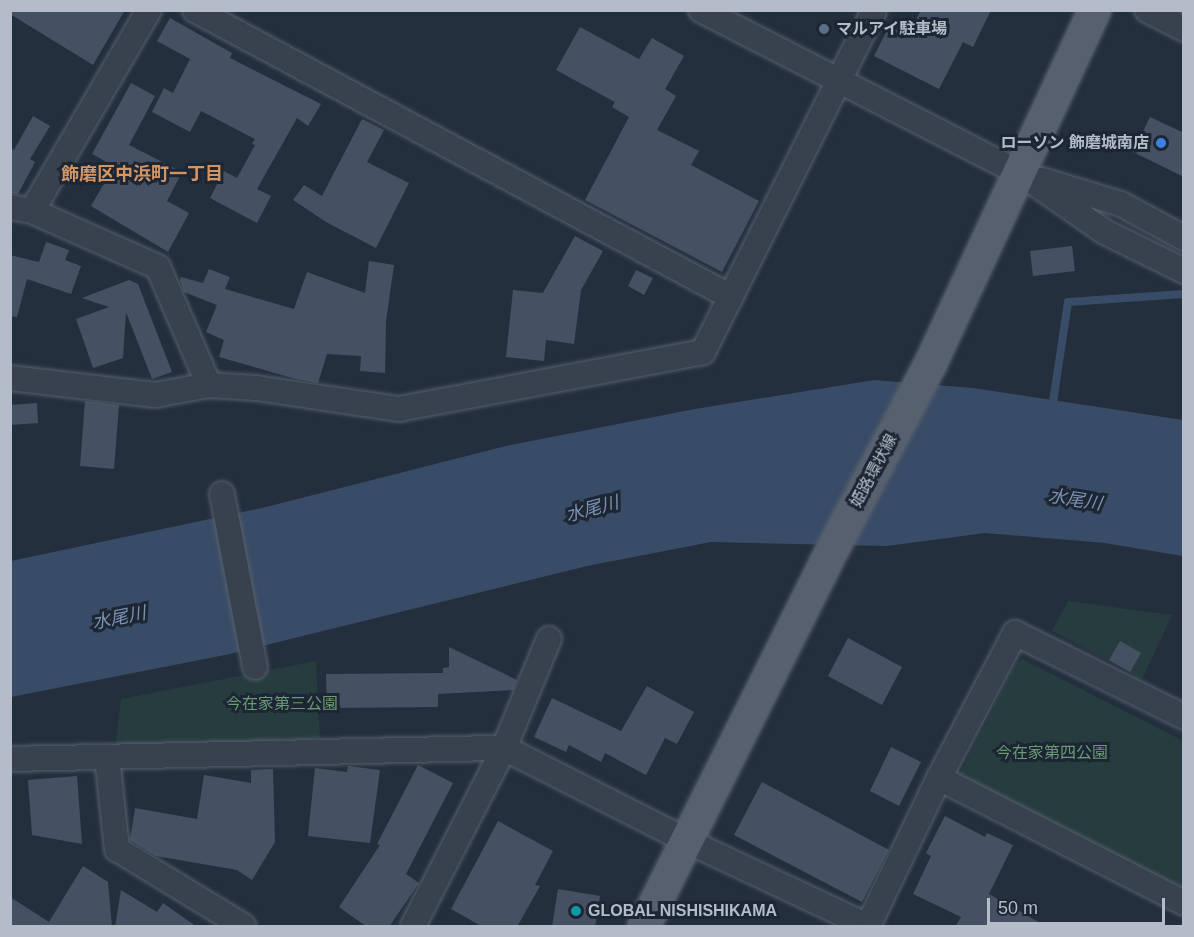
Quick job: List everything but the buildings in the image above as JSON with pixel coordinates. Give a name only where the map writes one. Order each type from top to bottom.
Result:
[{"type":"main road","name":"姫路環状線","points":[[644,927],[685,840],[826,562],[930,365],[1095,10]]},
{"type":"street","points":[[149,10],[21,209],[158,267],[208,385]]},
{"type":"street","points":[[195,10],[731,297]]},
{"type":"street","points":[[701,10],[839,83],[1020,173],[1105,232],[1184,271]]},
{"type":"street","points":[[10,378],[155,395],[208,385],[256,388],[399,409],[703,352],[874,10]]},
{"type":"street","points":[[1147,10],[1184,29]]},
{"type":"street","points":[[1020,173],[1121,204],[1184,238]]},
{"type":"street","points":[[222,494],[255,667]]},
{"type":"street","points":[[10,759],[504,748],[685,840],[868,927],[939,778],[1015,633],[1184,717]]},
{"type":"street","points":[[413,927],[504,748],[549,639]]},
{"type":"street","points":[[107,757],[117,849],[243,927]]},
{"type":"street","points":[[939,778],[1184,903]]},
{"type":"green space","points":[[1068,601],[1172,615],[1142,679],[1052,631]]},
{"type":"green space","name":"今在家第四公園","points":[[1023,659],[1183,741],[1183,897],[959,776],[1016,663]]},
{"type":"green space","name":"今在家第三公園","points":[[316,661],[320,738],[115,749],[121,699]]},
{"type":"water","name":"水尾川","points":[[874,380],[973,388],[1183,420],[1183,556],[1105,543],[985,533],[887,546],[711,542],[587,566],[230,654],[11,697],[11,561],[262,508],[506,446],[695,409]]},
{"type":"waterway","points":[[1052,409],[1068,302],[1184,294]]},
{"type":"place","name":"マルアイ駐車場","points":[[824,29]]},
{"type":"place","name":"ローソン 飾磨城南店","points":[[1161,143]]},
{"type":"place","name":"GLOBAL NISHISHIKAMA","points":[[576,911]]},
{"type":"district","name":"飾磨区中浜町一丁目","points":[[142,174]]}]
